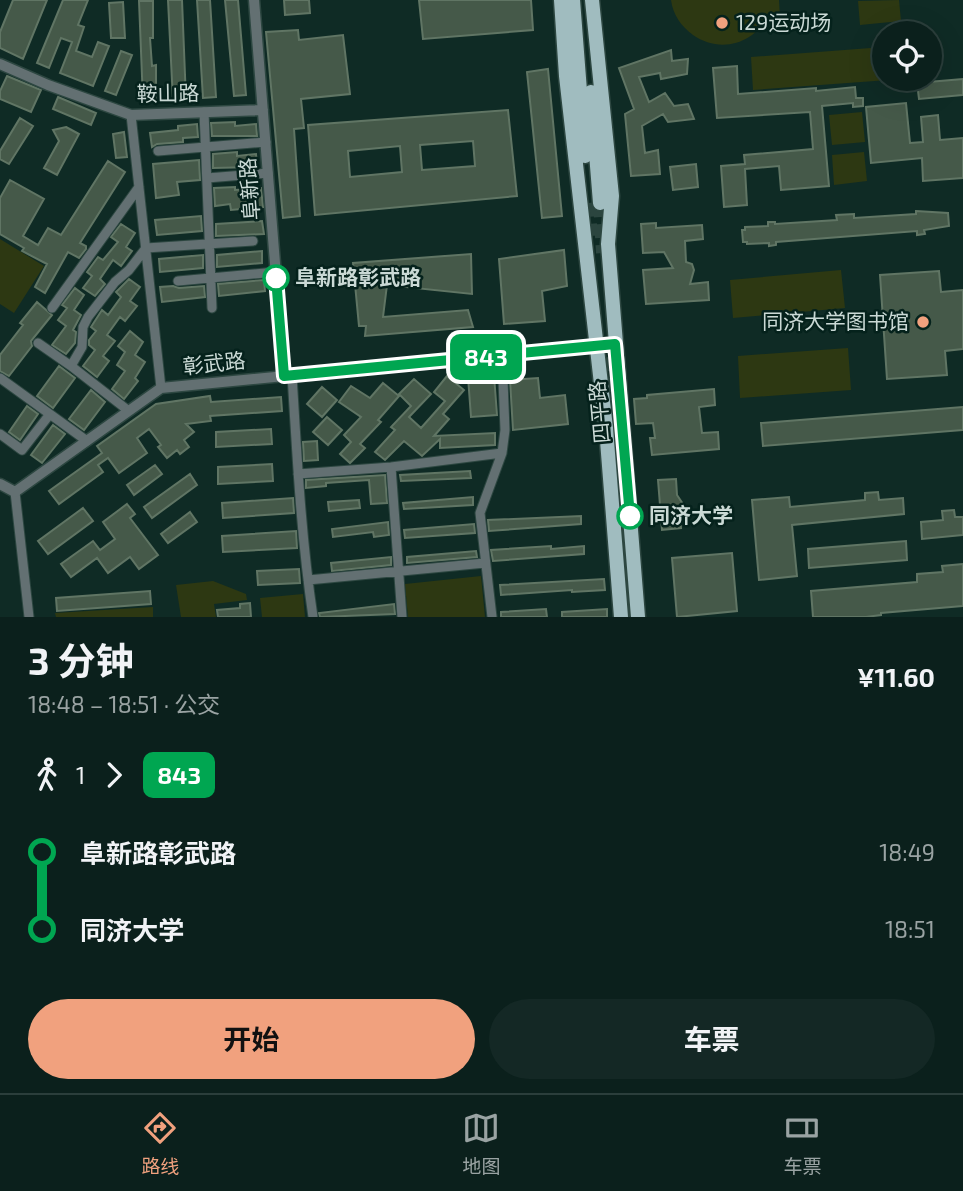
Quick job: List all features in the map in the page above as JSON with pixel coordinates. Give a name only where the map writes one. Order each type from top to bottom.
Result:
[{"type":"main road","name":"四平路","points":[[561,0],[566,76],[595,205],[608,244],[638,617]]},
{"type":"main road","points":[[573,0],[595,205]]},
{"type":"main road","points":[[585,0],[595,205]]},
{"type":"main road","name":"四平路","points":[[592,0],[596,346],[610,474],[621,617]]},
{"type":"street","name":"阜新路","points":[[254,0],[276,272],[288,376]]},
{"type":"street","name":"鞍山路","points":[[0,64],[131,116],[263,110]]},
{"type":"street","points":[[204,112],[212,308]]},
{"type":"street","points":[[131,116],[161,388]]},
{"type":"street","points":[[158,150],[266,142]]},
{"type":"street","points":[[207,178],[268,173]]},
{"type":"street","points":[[52,308],[139,187]]},
{"type":"street","points":[[146,248],[253,241]]},
{"type":"street","points":[[71,366],[82,347],[83,327],[88,317],[114,282],[130,270],[146,248]]},
{"type":"street","points":[[178,281],[276,272]]},
{"type":"street","points":[[38,343],[125,408]]},
{"type":"street","name":"彰武路","points":[[15,492],[161,388],[615,344]]},
{"type":"street","points":[[492,617],[480,513],[502,453],[505,430],[502,355]]},
{"type":"street","points":[[288,376],[313,617]]},
{"type":"street","points":[[0,378],[87,441]]},
{"type":"street","points":[[0,434],[22,450],[50,414]]},
{"type":"street","points":[[298,474],[391,467],[502,453]]},
{"type":"street","points":[[391,467],[402,617]]},
{"type":"street","points":[[0,484],[15,492],[29,617]]},
{"type":"street","points":[[308,580],[485,563]]},
{"type":"green space","name":"129运动场","points":[[671,0],[779,0],[780,18],[766,23],[742,41],[714,44],[700,39],[685,28],[678,20]]},
{"type":"green space","points":[[899,0],[901,21],[872,21],[872,24],[860,25],[858,1]]},
{"type":"green space","points":[[872,48],[872,81],[753,90],[751,57]]},
{"type":"green space","points":[[862,112],[865,142],[832,145],[829,115]]},
{"type":"green space","points":[[864,152],[867,181],[834,185],[832,155]]},
{"type":"green space","points":[[0,239],[44,266],[14,313],[0,304]]},
{"type":"green space","points":[[841,270],[845,308],[733,318],[730,280]]},
{"type":"green space","points":[[848,348],[851,390],[740,398],[738,356]]},
{"type":"green space","points":[[481,576],[485,617],[408,617],[405,584]]},
{"type":"green space","points":[[213,581],[246,594],[247,600],[214,604],[216,617],[181,617],[176,585]]},
{"type":"green space","points":[[303,594],[305,617],[262,617],[260,598]]},
{"type":"green space","points":[[153,607],[153,617],[56,617],[55,613]]},
{"type":"building","points":[[13,0],[47,0],[23,59],[0,48],[0,32]]},
{"type":"building","points":[[63,0],[88,0],[78,25],[84,27],[76,51],[92,57],[98,42],[109,46],[93,86],[60,73],[72,42],[61,38],[49,68],[37,63]]},
{"type":"building","points":[[168,0],[182,0],[186,100],[173,101]]},
{"type":"building","points":[[197,0],[210,0],[216,97],[203,98]]},
{"type":"building","points":[[225,0],[238,0],[246,95],[234,96]]},
{"type":"building","points":[[284,0],[309,0],[310,13],[285,15]]},
{"type":"building","points":[[419,0],[531,0],[533,30],[423,39]]},
{"type":"building","points":[[139,1],[153,1],[153,38],[150,38],[152,66],[156,65],[156,101],[143,101]]},
{"type":"building","points":[[123,2],[125,38],[111,38],[109,3]]},
{"type":"building","points":[[298,30],[299,40],[343,35],[350,94],[301,99],[304,128],[294,129],[300,216],[283,218],[266,32]]},
{"type":"building","points":[[671,50],[672,61],[688,59],[687,74],[661,79],[660,73],[639,77],[649,102],[665,93],[674,106],[688,104],[694,119],[668,122],[663,114],[642,126],[645,153],[658,150],[660,174],[631,176],[625,114],[634,109],[619,68]]},
{"type":"building","points":[[121,51],[132,55],[116,95],[105,91]]},
{"type":"building","points":[[737,66],[738,94],[855,87],[856,98],[863,98],[863,106],[853,107],[853,103],[822,106],[829,186],[781,190],[779,166],[745,169],[747,205],[724,207],[721,166],[745,164],[744,155],[813,149],[810,112],[717,118],[713,68]]},
{"type":"building","points":[[548,69],[562,216],[542,218],[527,72]]},
{"type":"building","points":[[7,76],[41,90],[31,112],[0,99],[0,91]]},
{"type":"building","points":[[963,79],[963,95],[919,99],[918,91],[942,91],[942,81]]},
{"type":"building","points":[[58,97],[96,113],[91,125],[53,109]]},
{"type":"building","points":[[906,103],[910,143],[923,142],[921,117],[938,115],[940,140],[963,138],[963,178],[923,181],[922,158],[871,163],[866,107]]},
{"type":"building","points":[[508,110],[517,196],[315,215],[308,125]],"holes":[[[473,141],[475,166],[422,170],[420,145]],[[400,146],[402,172],[350,177],[348,151]]]},
{"type":"building","points":[[20,118],[33,126],[9,164],[0,159],[0,151]]},
{"type":"building","points":[[235,122],[235,126],[256,124],[257,136],[212,136],[211,123]]},
{"type":"building","points":[[197,124],[198,137],[183,138],[183,142],[157,144],[152,147],[150,133],[178,130],[178,126]]},
{"type":"building","points":[[66,127],[79,134],[57,175],[44,168],[59,141],[53,130]]},
{"type":"building","points":[[124,132],[127,157],[116,158],[113,134]]},
{"type":"building","points":[[237,152],[237,156],[256,154],[257,167],[213,168],[213,154]]},
{"type":"building","points":[[199,160],[200,180],[177,182],[179,195],[156,198],[153,164]]},
{"type":"building","points":[[108,161],[125,172],[80,243],[86,246],[86,249],[79,258],[68,252],[45,293],[35,287],[47,264],[22,251],[24,248],[0,234],[0,198],[10,180],[44,199],[23,236],[38,245],[48,228],[61,235]]},
{"type":"building","points":[[696,164],[698,187],[673,190],[670,167]]},
{"type":"building","points":[[235,187],[235,190],[261,188],[263,207],[231,210],[230,204],[215,206],[214,188]]},
{"type":"building","points":[[916,211],[948,213],[949,226],[924,230],[925,234],[917,235],[917,231],[776,242],[776,245],[769,246],[769,243],[743,242],[742,230],[745,230],[745,227],[768,226],[768,222],[775,224],[837,220],[836,215],[854,214],[854,218],[916,214]]},
{"type":"building","points":[[201,216],[202,231],[157,235],[155,220]]},
{"type":"building","points":[[262,221],[264,234],[216,236],[216,224]]},
{"type":"building","points":[[656,223],[656,228],[702,225],[703,239],[685,241],[686,262],[692,264],[694,270],[690,284],[708,282],[709,300],[646,304],[643,270],[673,268],[664,252],[643,253],[641,224]]},
{"type":"building","points":[[121,224],[135,233],[126,247],[132,251],[121,266],[113,260],[100,279],[105,284],[95,296],[83,288],[92,276],[87,272],[98,257],[103,260],[118,242],[111,237]]},
{"type":"building","points":[[564,250],[567,286],[542,291],[545,321],[504,324],[499,259]]},
{"type":"building","points":[[262,251],[262,263],[217,267],[217,255]]},
{"type":"building","points":[[471,254],[472,294],[387,285],[383,317],[468,310],[473,327],[365,336],[366,326],[359,326],[353,263]]},
{"type":"building","points":[[203,255],[203,268],[160,272],[159,259]]},
{"type":"building","name":"同济大学图书馆","points":[[939,271],[941,292],[963,290],[963,349],[945,351],[947,375],[887,379],[880,275]]},
{"type":"building","points":[[129,279],[140,287],[130,301],[137,306],[125,321],[120,317],[107,335],[115,341],[103,356],[109,361],[97,377],[83,366],[95,350],[89,345],[89,340],[96,331],[91,327],[102,310],[108,315],[121,297],[116,292]]},
{"type":"building","points":[[264,280],[265,291],[219,296],[218,284]]},
{"type":"building","points":[[204,286],[205,297],[162,302],[160,287]]},
{"type":"building","points":[[75,288],[84,295],[74,310],[81,315],[73,330],[76,332],[75,343],[66,354],[52,345],[66,326],[58,320],[67,308],[62,305]]},
{"type":"building","points":[[37,302],[52,315],[31,341],[32,346],[9,376],[0,371],[0,355]]},
{"type":"building","points":[[130,331],[143,342],[135,355],[145,362],[135,378],[138,381],[124,399],[112,389],[125,371],[117,365],[125,352],[118,346]]},
{"type":"building","points":[[59,366],[75,378],[53,408],[37,396]]},
{"type":"building","points":[[494,375],[497,415],[471,417],[468,377]]},
{"type":"building","points":[[447,376],[464,390],[443,414],[449,419],[434,436],[495,433],[495,445],[440,448],[440,439],[422,456],[404,441],[385,460],[375,452],[395,430],[391,427],[411,406],[399,394],[414,379],[431,394],[409,417],[421,428],[445,401],[434,392]]},
{"type":"building","points":[[538,378],[540,398],[565,395],[568,424],[513,430],[510,380]]},
{"type":"building","points":[[383,383],[399,396],[378,420],[381,422],[360,444],[365,448],[350,463],[340,454],[351,442],[344,435],[361,417],[339,402],[351,386],[370,398]]},
{"type":"building","points":[[322,387],[337,400],[322,417],[307,404]]},
{"type":"building","points":[[714,389],[715,405],[699,407],[702,433],[718,432],[719,449],[652,455],[650,438],[655,438],[653,423],[636,424],[634,399],[647,398],[647,395]]},
{"type":"building","points":[[91,390],[105,402],[84,430],[69,419]]},
{"type":"building","points":[[210,396],[211,402],[281,397],[282,411],[210,416],[211,421],[186,424],[194,432],[184,440],[189,447],[180,454],[177,450],[167,458],[149,429],[137,438],[147,453],[119,473],[108,458],[98,465],[103,472],[59,504],[49,491],[102,453],[97,446],[156,404]]},
{"type":"building","points":[[27,406],[38,414],[20,440],[9,432]]},
{"type":"building","points":[[963,407],[963,430],[763,446],[761,423]]},
{"type":"building","points":[[327,417],[342,430],[328,445],[313,432]]},
{"type":"building","points":[[53,425],[65,434],[42,463],[31,455]]},
{"type":"building","points":[[271,429],[272,444],[216,447],[216,432]]},
{"type":"building","points":[[317,441],[318,460],[304,461],[303,442]]},
{"type":"building","points":[[272,464],[273,481],[218,484],[218,467]]},
{"type":"building","points":[[155,465],[162,474],[134,495],[127,485]]},
{"type":"building","points":[[470,471],[471,478],[401,481],[400,475]]},
{"type":"building","points":[[190,474],[197,485],[152,518],[144,507]]},
{"type":"building","points":[[385,475],[387,503],[371,504],[369,480],[326,483],[326,486],[306,488],[306,480]]},
{"type":"building","points":[[676,479],[677,495],[683,504],[679,507],[681,528],[662,530],[658,480]]},
{"type":"building","points":[[878,492],[879,500],[903,498],[904,514],[792,525],[797,576],[759,580],[752,500],[789,497],[790,507],[865,500],[865,493]]},
{"type":"building","points":[[473,497],[473,505],[404,509],[403,503]]},
{"type":"building","points":[[293,498],[294,513],[223,518],[222,503]]},
{"type":"building","points":[[359,500],[360,508],[329,511],[328,502]]},
{"type":"building","points":[[127,504],[135,514],[130,518],[158,555],[139,569],[130,557],[108,573],[97,558],[71,577],[61,564],[93,541],[100,550],[115,539],[103,522]]},
{"type":"building","points":[[83,508],[93,521],[48,554],[38,541]]},
{"type":"building","points":[[954,510],[955,517],[963,517],[963,535],[922,539],[921,522],[943,520],[942,511]]},
{"type":"building","points":[[190,512],[197,522],[168,543],[161,534]]},
{"type":"building","points":[[581,516],[581,524],[489,531],[488,520]]},
{"type":"building","points":[[388,522],[389,535],[374,537],[373,532],[333,537],[332,529]]},
{"type":"building","points":[[474,524],[475,533],[405,538],[404,530]]},
{"type":"building","points":[[296,531],[297,548],[223,552],[222,536]]},
{"type":"building","points":[[906,541],[907,560],[809,568],[808,549]]},
{"type":"building","points":[[551,546],[551,549],[584,546],[584,554],[493,561],[491,550]]},
{"type":"building","points":[[476,551],[477,557],[407,563],[407,557]]},
{"type":"building","points":[[732,553],[737,611],[677,617],[672,558]]},
{"type":"building","points":[[391,557],[391,565],[332,571],[331,563]]},
{"type":"building","points":[[963,564],[963,606],[881,613],[866,617],[813,617],[811,591],[917,582],[917,574],[943,572],[942,566]]},
{"type":"building","points":[[299,569],[300,583],[258,585],[257,571]]},
{"type":"building","points":[[604,579],[605,590],[501,595],[500,585]]},
{"type":"building","points":[[150,591],[151,604],[57,611],[56,598]]},
{"type":"building","points":[[250,603],[251,617],[218,617],[217,610],[240,608],[240,604]]},
{"type":"building","points":[[394,604],[395,614],[320,617],[319,613]]},
{"type":"building","points":[[546,609],[547,617],[501,617],[501,612]]},
{"type":"building","points":[[607,609],[607,617],[562,617],[562,612]]},
{"type":"tunnel","points":[[588,203],[591,236]]},
{"type":"tunnel","points":[[600,203],[603,253]]},
{"type":"tunnel","points":[[609,336],[619,466]]},
{"type":"bus line","name":"843","points":[[276,278],[284,376],[615,344],[630,516]]},
{"type":"place","name":"129运动场","points":[[722,23]]},
{"type":"place","name":"阜新路彰武路","points":[[276,278]]},
{"type":"place","name":"同济大学图书馆","points":[[923,322]]},
{"type":"place","name":"同济大学","points":[[630,516]]}]
